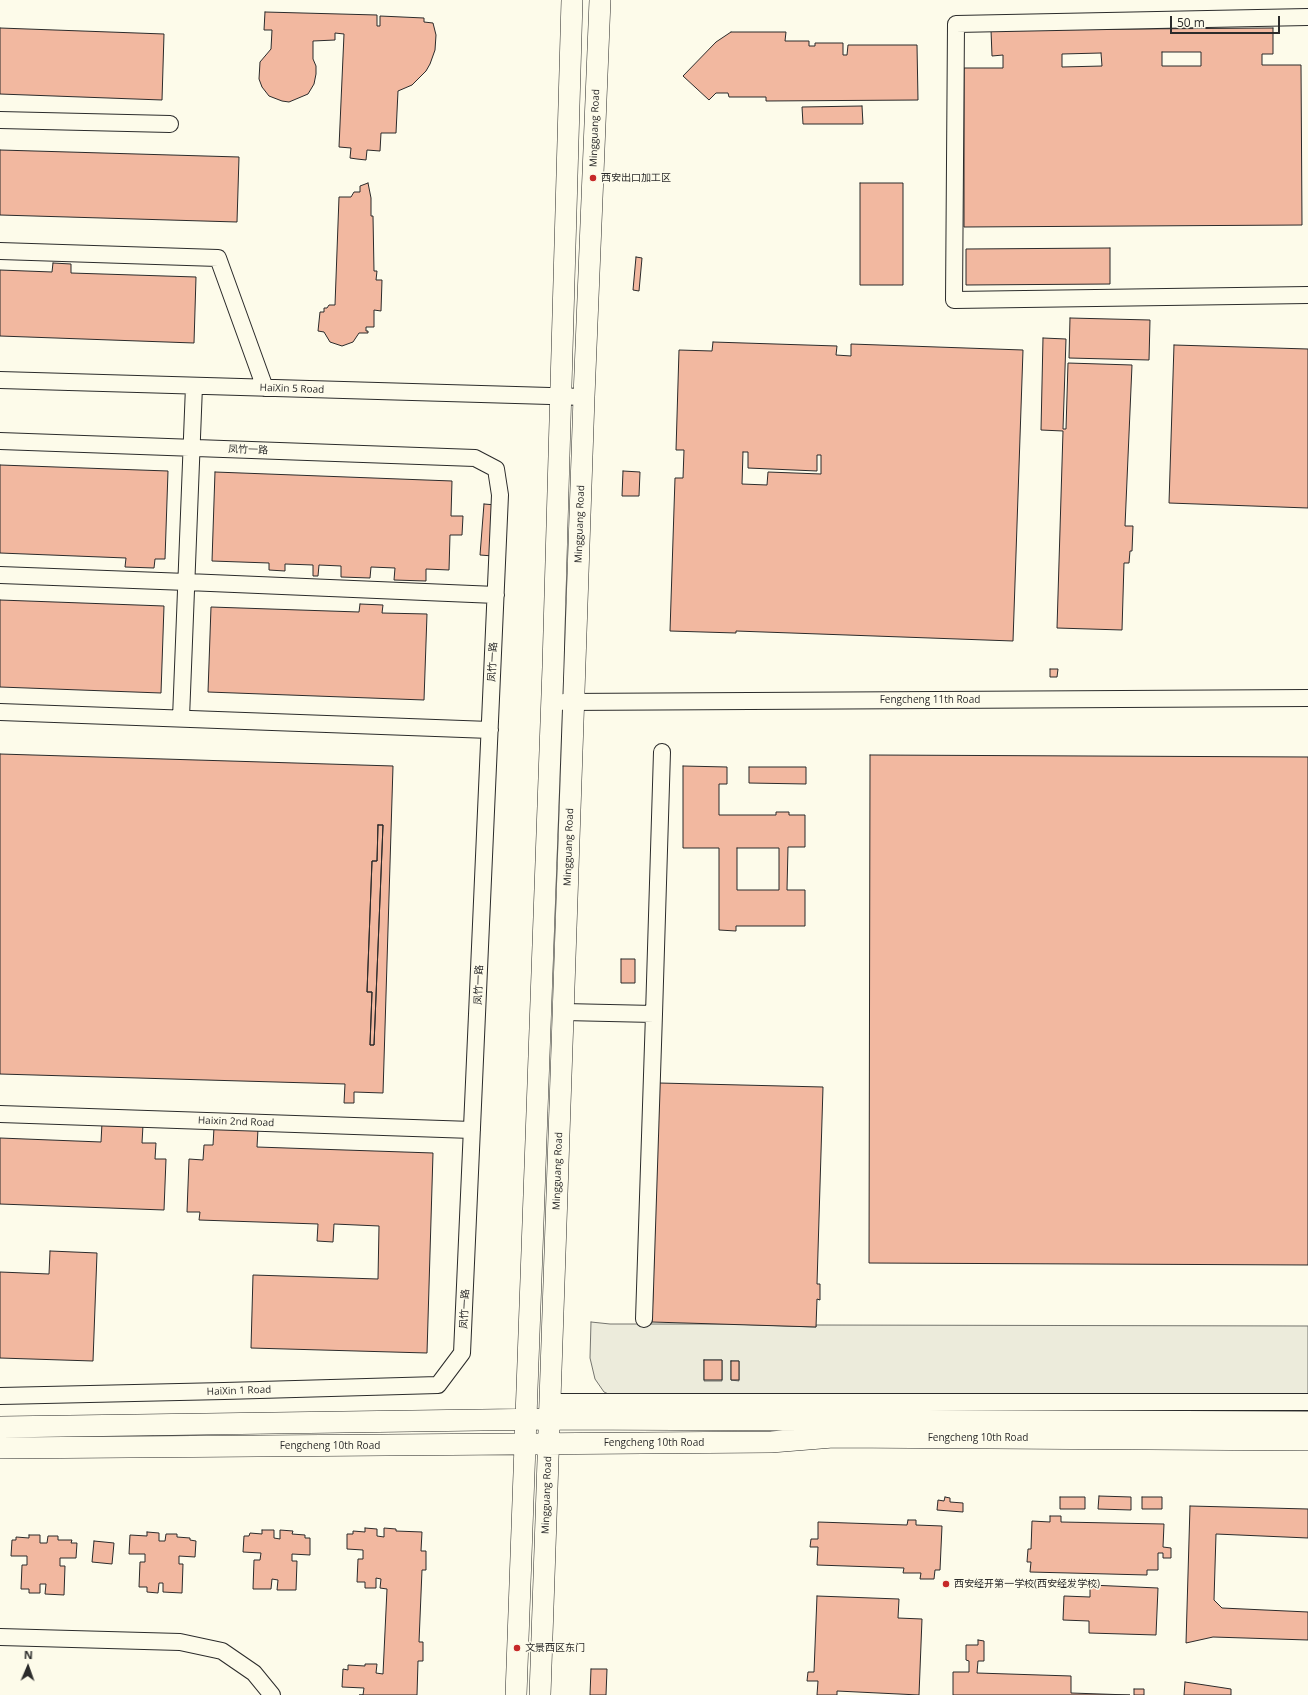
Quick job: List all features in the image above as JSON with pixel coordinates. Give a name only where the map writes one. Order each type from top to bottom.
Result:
[{"type":"main road","points":[[516,1695],[552,701],[562,397],[572,0]]},
{"type":"main road","name":"Mingguang Road","points":[[540,1695],[584,397],[600,0]]},
{"type":"main road","name":"Fengcheng 10th Road","points":[[0,1427],[526,1419],[550,1410],[1308,1422]]},
{"type":"main road","name":"Fengcheng 10th Road","points":[[0,1448],[771,1442],[832,1437],[1308,1440]]},
{"type":"street","points":[[1308,17],[956,24],[954,300],[1308,295]]},
{"type":"street","points":[[0,120],[170,124]]},
{"type":"street","points":[[0,251],[218,258],[265,388]]},
{"type":"street","name":"HaiXin 5 Road","points":[[0,380],[584,397]]},
{"type":"street","points":[[181,718],[194,386]]},
{"type":"street","name":"凤竹一路","points":[[0,441],[475,458],[496,468],[500,496],[462,1353]]},
{"type":"street","points":[[0,576],[496,595]]},
{"type":"street","name":"Fengcheng 11th Road","points":[[552,701],[1308,698]]},
{"type":"street","points":[[0,712],[490,730]]},
{"type":"street","points":[[644,1319],[662,752]]},
{"type":"street","points":[[564,1012],[654,1014]]},
{"type":"street","name":"Haixin 2nd Road","points":[[0,1114],[472,1130]]},
{"type":"street","name":"HaiXin 1 Road","points":[[0,1396],[224,1392],[438,1385],[462,1353]]},
{"type":"street","points":[[550,1410],[1308,1402]]},
{"type":"street","points":[[0,1637],[180,1642],[215,1649],[222,1651],[254,1673],[272,1695]]},
{"type":"shaded area","points":[[591,1322],[610,1324],[730,1324],[816,1327],[816,1325],[1308,1326],[1308,1400],[613,1396],[604,1392],[595,1379],[590,1358]],"holes":[[[704,1360],[722,1360],[722,1381],[704,1381]],[[731,1361],[739,1361],[739,1381],[731,1380]]]},
{"type":"building","points":[[265,12],[377,15],[377,26],[380,26],[380,16],[424,18],[424,22],[433,23],[436,35],[435,50],[430,64],[426,71],[412,85],[398,91],[396,133],[381,133],[380,151],[367,150],[366,160],[350,158],[351,148],[339,147],[344,34],[335,33],[335,40],[313,41],[313,59],[316,66],[316,74],[314,84],[308,94],[289,102],[269,96],[262,87],[259,79],[260,62],[271,49],[272,30],[264,30]]},
{"type":"building","points":[[0,28],[164,34],[162,100],[0,94]]},
{"type":"building","points":[[1273,28],[1273,54],[1262,54],[1262,65],[1301,65],[1302,225],[964,227],[964,68],[1003,68],[1003,55],[992,56],[991,30]],"holes":[[[1162,52],[1201,52],[1201,66],[1162,66]],[[1101,53],[1102,66],[1062,67],[1062,54]]]},
{"type":"building","points":[[731,32],[786,32],[785,41],[809,41],[809,46],[815,46],[815,43],[843,43],[843,55],[847,55],[848,45],[917,45],[918,100],[766,101],[766,97],[729,97],[728,93],[716,93],[709,100],[683,76],[716,42]]},
{"type":"building","points":[[862,106],[863,124],[803,124],[802,107]]},
{"type":"building","points":[[0,150],[239,157],[237,222],[0,215]]},
{"type":"building","points":[[368,183],[371,198],[371,216],[373,216],[374,271],[377,271],[376,280],[382,280],[381,311],[374,310],[374,327],[366,327],[366,331],[368,331],[368,333],[359,333],[353,342],[342,346],[330,342],[324,332],[318,331],[320,312],[324,312],[324,308],[327,308],[329,305],[335,305],[339,197],[351,197],[354,192],[360,192],[360,186]]},
{"type":"building","points":[[860,183],[903,183],[903,285],[860,285]]},
{"type":"building","points":[[1110,248],[1110,284],[966,285],[966,249]]},
{"type":"building","points":[[636,257],[642,258],[639,291],[633,290]]},
{"type":"building","points":[[53,263],[71,264],[71,273],[196,277],[194,343],[0,336],[0,270],[52,272]]},
{"type":"building","points":[[1070,318],[1150,320],[1149,360],[1069,358]]},
{"type":"building","points":[[1043,338],[1066,339],[1063,429],[1066,429],[1068,363],[1132,365],[1125,526],[1133,526],[1132,551],[1130,551],[1129,563],[1124,563],[1122,630],[1057,628],[1063,431],[1041,430]]},
{"type":"building","points":[[713,342],[837,346],[836,355],[851,356],[851,344],[1023,350],[1013,641],[736,631],[736,633],[670,631],[675,478],[683,478],[684,450],[676,450],[679,350],[712,351]],"holes":[[[743,452],[748,452],[748,468],[817,471],[817,455],[821,455],[821,474],[768,472],[767,485],[742,484]]]},
{"type":"building","points":[[1174,345],[1308,349],[1308,508],[1169,503]]},
{"type":"building","points":[[0,465],[168,471],[165,559],[155,559],[154,568],[125,567],[126,558],[0,553]]},
{"type":"building","points":[[623,471],[640,472],[639,496],[622,496]]},
{"type":"building","points":[[215,472],[452,481],[451,516],[463,516],[462,535],[450,535],[449,570],[426,569],[426,581],[394,580],[395,568],[371,567],[370,578],[341,577],[341,566],[319,565],[318,576],[313,576],[313,565],[285,564],[285,571],[269,570],[269,563],[212,561]]},
{"type":"building","points":[[484,504],[496,505],[493,556],[480,555]]},
{"type":"building","points":[[0,600],[164,606],[161,693],[0,687]]},
{"type":"building","points":[[360,604],[383,605],[382,613],[427,614],[424,700],[208,692],[211,607],[359,612]]},
{"type":"building","points":[[1050,669],[1058,669],[1057,677],[1050,677]]},
{"type":"building","points":[[0,754],[393,766],[383,1093],[354,1092],[354,1103],[344,1103],[345,1084],[0,1074]],"holes":[[[378,825],[383,825],[374,1045],[370,1045],[372,992],[367,992],[372,861],[377,861]]]},
{"type":"building","points":[[870,755],[1308,757],[1308,1265],[869,1263]]},
{"type":"building","points":[[683,766],[727,767],[727,784],[719,784],[719,815],[776,815],[776,812],[789,812],[789,815],[805,815],[805,847],[788,847],[787,890],[805,890],[805,926],[736,926],[736,931],[719,930],[719,848],[683,848]],"holes":[[[737,848],[779,848],[779,890],[737,890]]]},
{"type":"building","points":[[749,767],[806,767],[806,784],[749,783]]},
{"type":"building","points":[[378,825],[383,825],[374,1045],[370,1045],[372,992],[367,992],[372,861],[377,861]]},
{"type":"building","points":[[621,959],[635,959],[635,983],[621,983]]},
{"type":"building","points":[[659,1083],[823,1087],[817,1284],[820,1284],[820,1300],[817,1299],[816,1327],[652,1322]]},
{"type":"building","points":[[102,1123],[143,1125],[142,1143],[156,1143],[155,1159],[166,1159],[164,1210],[0,1204],[0,1138],[101,1142]]},
{"type":"building","points":[[214,1128],[258,1129],[257,1147],[433,1153],[427,1353],[251,1348],[253,1275],[378,1279],[379,1226],[334,1224],[333,1242],[317,1241],[318,1224],[199,1220],[200,1212],[187,1212],[189,1159],[203,1160],[204,1145],[213,1145]]},
{"type":"building","points":[[50,1251],[97,1253],[93,1361],[0,1358],[0,1272],[49,1274]]},
{"type":"building","points":[[704,1360],[722,1360],[722,1380],[704,1380]]},
{"type":"building","points":[[731,1361],[739,1361],[739,1380],[731,1380]]},
{"type":"building","points":[[1099,1496],[1131,1497],[1131,1510],[1098,1509]]},
{"type":"building","points":[[945,1497],[950,1498],[950,1502],[963,1503],[963,1512],[937,1510],[938,1500],[944,1501]]},
{"type":"building","points":[[1060,1497],[1085,1497],[1085,1509],[1060,1509]]},
{"type":"building","points":[[1142,1497],[1162,1497],[1162,1509],[1142,1509]]},
{"type":"building","points":[[1190,1506],[1308,1509],[1308,1538],[1216,1534],[1214,1600],[1222,1608],[1308,1612],[1308,1640],[1213,1637],[1186,1643]]},
{"type":"building","points":[[1050,1516],[1061,1516],[1061,1522],[1164,1524],[1163,1547],[1171,1548],[1171,1558],[1163,1558],[1163,1553],[1158,1553],[1158,1570],[1147,1570],[1147,1575],[1030,1572],[1031,1562],[1027,1562],[1028,1549],[1031,1549],[1032,1521],[1050,1522]]},
{"type":"building","points":[[908,1520],[916,1520],[916,1525],[942,1526],[940,1570],[935,1570],[934,1579],[920,1579],[921,1573],[903,1573],[904,1568],[817,1565],[818,1547],[810,1547],[811,1539],[818,1539],[818,1522],[907,1525]]},
{"type":"building","points":[[365,1528],[377,1529],[377,1536],[384,1537],[384,1528],[396,1529],[396,1531],[422,1532],[421,1551],[426,1551],[426,1570],[422,1570],[419,1642],[423,1642],[423,1661],[418,1661],[417,1695],[363,1695],[364,1688],[342,1687],[343,1669],[348,1670],[348,1665],[365,1666],[365,1664],[377,1664],[376,1673],[383,1674],[387,1589],[380,1588],[381,1579],[376,1578],[376,1588],[365,1588],[365,1582],[357,1582],[358,1559],[363,1559],[363,1550],[347,1549],[347,1534],[353,1534],[353,1531],[365,1532]]},
{"type":"building","points":[[262,1530],[274,1530],[274,1538],[280,1539],[280,1530],[293,1531],[292,1534],[305,1535],[305,1538],[310,1538],[310,1555],[292,1554],[292,1561],[297,1561],[296,1590],[277,1590],[278,1580],[272,1579],[271,1589],[253,1589],[254,1560],[260,1560],[261,1553],[243,1552],[244,1536],[249,1536],[250,1533],[262,1534]]},
{"type":"building","points":[[147,1532],[159,1533],[159,1541],[165,1541],[166,1534],[177,1534],[177,1537],[190,1538],[190,1540],[196,1541],[195,1557],[179,1556],[179,1564],[183,1564],[182,1593],[163,1592],[163,1583],[159,1583],[158,1593],[147,1592],[147,1587],[139,1587],[140,1562],[145,1562],[145,1554],[129,1554],[130,1535],[147,1536]]},
{"type":"building","points":[[29,1535],[40,1535],[40,1543],[47,1543],[48,1536],[58,1536],[58,1540],[72,1540],[71,1543],[77,1543],[76,1558],[60,1558],[60,1566],[65,1566],[64,1595],[45,1594],[46,1584],[40,1584],[40,1593],[29,1593],[29,1589],[21,1589],[22,1565],[27,1565],[27,1556],[11,1556],[12,1540],[16,1540],[16,1537],[29,1538]]},
{"type":"building","points":[[94,1541],[114,1543],[112,1564],[92,1562]]},
{"type":"building","points":[[1090,1585],[1158,1588],[1156,1635],[1089,1633],[1089,1621],[1063,1620],[1064,1596],[1090,1597]]},
{"type":"building","points":[[817,1596],[899,1599],[898,1618],[922,1619],[919,1695],[837,1691],[837,1695],[817,1695],[818,1681],[807,1681],[808,1672],[814,1672]]},
{"type":"building","points":[[978,1640],[984,1641],[984,1661],[978,1661],[977,1673],[1071,1676],[1071,1693],[1130,1695],[953,1695],[953,1672],[969,1672],[969,1661],[966,1660],[966,1645],[978,1645]]},
{"type":"building","points":[[591,1669],[607,1669],[606,1695],[590,1695]]},
{"type":"building","points":[[1185,1682],[1231,1689],[1231,1695],[1184,1695]]},
{"type":"building","points":[[1134,1689],[1144,1689],[1144,1695],[1134,1695]]},
{"type":"place","name":"西安出口加工区","points":[[593,178]]},
{"type":"place","name":"西安经开第一学校(西安经发学校)","points":[[946,1584]]},
{"type":"place","name":"文景西区东门","points":[[517,1648]]}]
